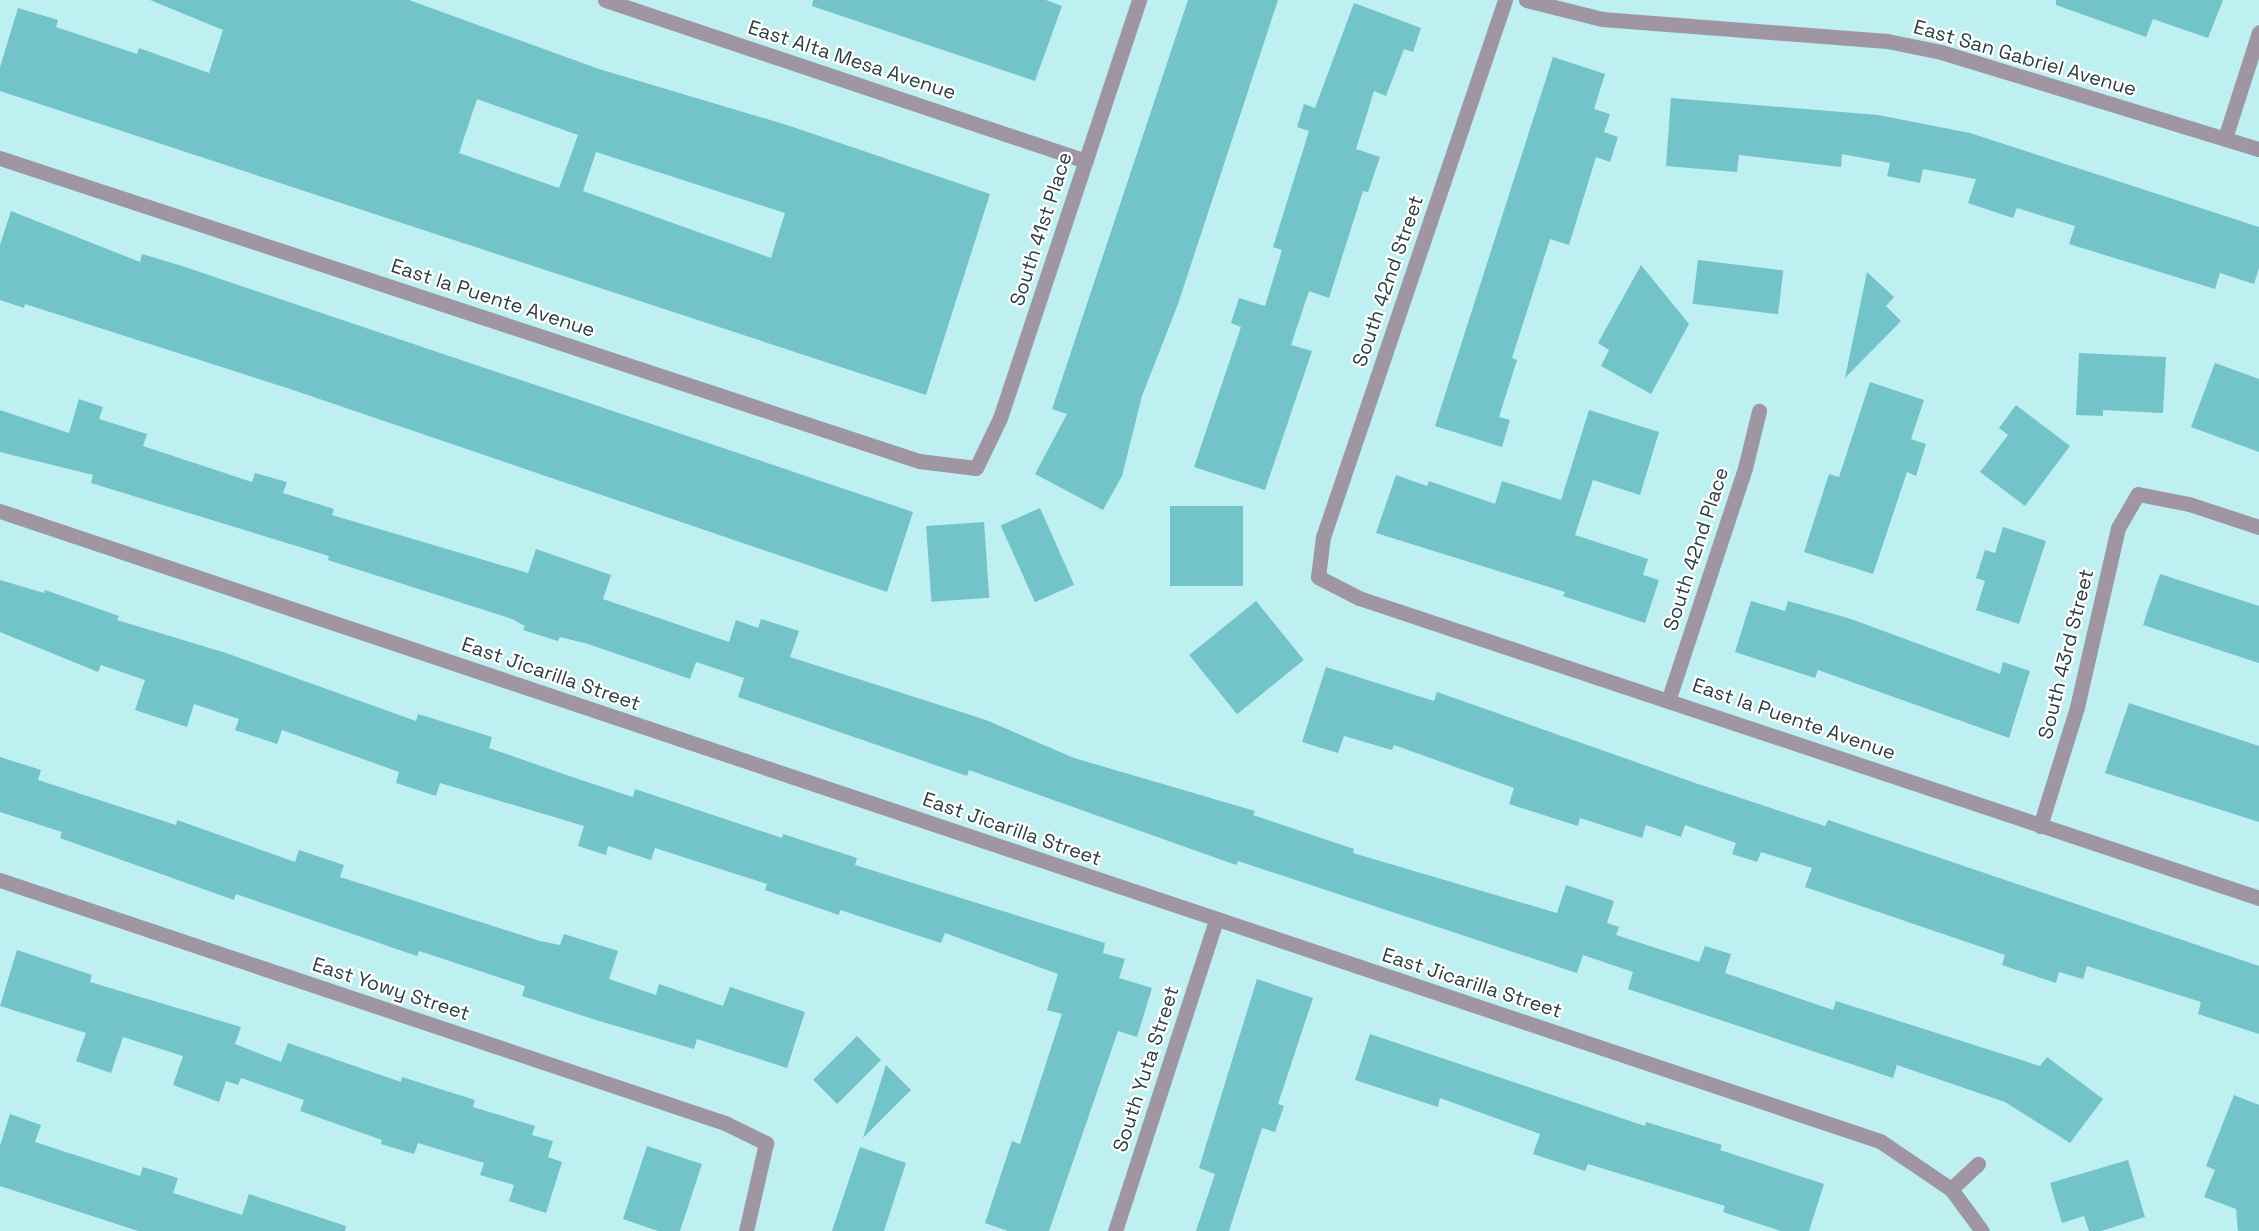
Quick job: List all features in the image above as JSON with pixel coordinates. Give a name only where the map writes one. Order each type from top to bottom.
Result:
[{"type":"street","name":"East Alta Mesa Avenue","points":[[605,0],[1086,160]]},
{"type":"street","name":"South 41st Place","points":[[976,468],[1000,418],[1139,0]]},
{"type":"street","name":"South 42nd Street","points":[[1318,577],[1323,537],[1505,0]]},
{"type":"street","name":"East San Gabriel Avenue","points":[[1526,0],[1602,19],[1887,41],[1941,52],[2259,149]]},
{"type":"street","points":[[2225,138],[2259,32]]},
{"type":"street","name":"East la Puente Avenue","points":[[0,158],[920,461],[976,468]]},
{"type":"street","name":"South 42nd Place","points":[[1668,698],[1745,468],[1759,411]]},
{"type":"street","name":"South 43rd Street","points":[[2040,826],[2077,707],[2118,528],[2138,494],[2189,504],[2259,527]]},
{"type":"street","name":"East Jicarilla Street","points":[[0,510],[1880,1141],[1951,1189],[1982,1231]]},
{"type":"street","name":"East la Puente Avenue","points":[[1318,577],[1359,598],[1668,698],[2040,826],[2259,898]]},
{"type":"street","name":"East Yowy Street","points":[[0,880],[714,1119],[766,1143],[746,1231]]},
{"type":"street","name":"South Yuta Street","points":[[1115,1231],[1216,920]]},
{"type":"street","points":[[1951,1189],[1977,1164]]},
{"type":"building","points":[[150,0],[409,0],[599,69],[787,125],[990,194],[926,395],[0,91],[0,67],[18,8],[58,20],[56,27],[137,54],[139,48],[209,73],[223,30]],"holes":[[[477,99],[578,135],[559,188],[459,153]],[[596,152],[785,213],[771,258],[583,191]]]},
{"type":"building","points":[[813,0],[1046,0],[1062,6],[1035,81],[812,6]]},
{"type":"building","points":[[1188,0],[1278,0],[1178,304],[1142,396],[1122,476],[1103,510],[1035,474],[1067,414],[1052,409]]},
{"type":"building","points":[[2056,0],[2223,0],[2208,38],[2153,19],[2146,37],[2056,5]]},
{"type":"building","points":[[1354,3],[1421,28],[1413,52],[1404,49],[1386,96],[1374,91],[1356,149],[1380,157],[1368,192],[1363,191],[1329,298],[1309,291],[1291,345],[1312,351],[1265,490],[1194,467],[1241,327],[1231,323],[1239,298],[1265,306],[1282,250],[1273,247],[1309,131],[1297,127],[1304,104],[1315,108]]},
{"type":"building","points":[[1553,57],[1605,74],[1594,109],[1610,114],[1604,132],[1618,137],[1610,162],[1596,157],[1569,245],[1550,239],[1512,358],[1517,360],[1499,417],[1510,420],[1502,447],[1435,426]]},
{"type":"building","points":[[1671,98],[1878,115],[1970,133],[2259,227],[2259,268],[2254,284],[2220,273],[2215,289],[2069,244],[2075,226],[2017,208],[2013,218],[1968,203],[1976,179],[1923,169],[1920,183],[1887,176],[1890,163],[1842,154],[1841,167],[1739,155],[1737,172],[1666,166]]},
{"type":"building","points":[[11,211],[140,262],[142,254],[182,266],[913,512],[887,592],[290,389],[25,304],[24,308],[0,300],[0,245]]},
{"type":"building","points":[[1698,260],[1783,270],[1778,314],[1693,304]]},
{"type":"building","points":[[1641,265],[1689,324],[1651,394],[1601,366],[1609,350],[1598,343]]},
{"type":"building","points":[[1867,272],[1894,297],[1886,306],[1901,321],[1845,378]]},
{"type":"building","points":[[2079,353],[2166,357],[2163,413],[2103,410],[2103,416],[2076,415]]},
{"type":"building","points":[[2215,363],[2259,379],[2259,452],[2191,427]]},
{"type":"building","points":[[1870,382],[1924,400],[1911,439],[1926,444],[1916,476],[1907,472],[1873,574],[1804,552],[1829,474],[1839,477]]},
{"type":"building","points":[[79,399],[103,407],[99,419],[147,434],[143,446],[252,482],[255,473],[287,482],[283,493],[334,509],[332,515],[528,573],[536,549],[611,575],[603,599],[729,642],[736,620],[758,628],[761,619],[799,631],[790,657],[986,720],[1074,758],[1255,811],[1253,815],[1354,849],[1353,853],[1557,913],[1566,885],[1614,901],[1607,923],[1619,927],[1616,935],[1699,962],[1705,946],[1731,954],[1725,973],[1833,1010],[1836,1001],[2040,1066],[2047,1057],[2103,1099],[2070,1143],[2005,1102],[1897,1065],[1893,1078],[1628,989],[1633,972],[1583,955],[1577,973],[1238,861],[1236,865],[969,770],[967,776],[738,697],[744,678],[696,662],[690,679],[588,644],[560,637],[558,641],[523,630],[525,626],[512,619],[328,560],[329,556],[91,483],[93,475],[0,452],[0,410],[69,433]]},
{"type":"building","points":[[2016,405],[2070,446],[2025,506],[1980,472],[2008,435],[1999,428]]},
{"type":"building","points":[[1589,410],[1659,432],[1640,495],[1593,480],[1575,535],[1648,559],[1643,575],[1659,580],[1645,623],[1563,596],[1565,592],[1376,533],[1396,475],[1427,486],[1429,481],[1495,504],[1502,481],[1561,500]]},
{"type":"building","points":[[1170,506],[1243,506],[1243,586],[1170,586]]},
{"type":"building","points":[[1040,508],[1074,585],[1035,602],[1001,525]]},
{"type":"building","points":[[984,522],[989,598],[931,602],[926,526]]},
{"type":"building","points":[[2003,527],[2046,541],[2019,624],[1976,610],[1985,581],[1976,578],[1985,550],[1995,553]]},
{"type":"building","points":[[2160,574],[2259,606],[2259,663],[2143,625]]},
{"type":"building","points":[[0,580],[44,593],[45,590],[119,616],[117,620],[226,653],[416,721],[418,714],[492,737],[489,748],[578,779],[633,797],[635,789],[782,838],[783,834],[857,858],[855,865],[1105,943],[1103,953],[1125,959],[1119,978],[1152,988],[1137,1037],[1118,1031],[1049,1231],[1008,1231],[985,1223],[1012,1141],[1020,1144],[1062,1014],[1047,1010],[1058,974],[945,933],[941,943],[840,910],[839,915],[765,890],[767,884],[655,848],[651,860],[608,846],[606,855],[578,846],[584,826],[440,783],[436,796],[396,783],[399,772],[282,730],[277,744],[235,730],[239,719],[194,704],[187,727],[135,710],[145,680],[101,665],[98,672],[0,632]]},
{"type":"building","points":[[1256,601],[1304,660],[1237,714],[1189,655]]},
{"type":"building","points":[[1751,601],[1785,611],[1788,601],[1851,619],[2000,674],[2003,662],[2030,671],[2009,738],[1818,670],[1815,678],[1735,652]]},
{"type":"building","points":[[1326,667],[1434,701],[1437,692],[1698,784],[1825,826],[1828,820],[2259,966],[2259,1034],[2198,1014],[2201,1002],[2087,966],[2083,979],[2059,972],[2056,983],[2002,965],[2005,955],[1805,887],[1812,868],[1761,852],[1757,862],[1732,854],[1736,843],[1685,825],[1681,837],[1646,825],[1642,838],[1580,818],[1578,826],[1509,804],[1514,788],[1394,745],[1392,750],[1344,736],[1338,753],[1302,742]]},
{"type":"building","points":[[2129,703],[2259,746],[2259,822],[2105,773]]},
{"type":"building","points":[[0,757],[41,770],[38,780],[176,825],[177,820],[295,862],[299,850],[344,865],[340,877],[540,941],[560,945],[564,934],[618,951],[609,979],[656,995],[659,984],[723,1006],[730,987],[805,1012],[787,1068],[697,1039],[694,1049],[596,1020],[522,996],[525,986],[419,951],[417,956],[236,894],[234,900],[60,838],[62,832],[0,812]]},
{"type":"building","points":[[17,950],[92,975],[90,982],[241,1027],[235,1044],[281,1062],[288,1043],[401,1082],[402,1077],[475,1100],[473,1107],[535,1126],[532,1135],[553,1141],[548,1157],[562,1162],[546,1213],[509,1201],[514,1185],[480,1175],[484,1163],[418,1143],[414,1154],[381,1144],[382,1140],[300,1111],[304,1100],[241,1078],[238,1085],[226,1081],[219,1102],[173,1085],[183,1056],[123,1037],[111,1073],[76,1061],[86,1033],[0,1006]]},
{"type":"building","points":[[1257,979],[1313,998],[1278,1104],[1284,1106],[1275,1132],[1262,1128],[1229,1231],[1196,1231],[1215,1174],[1199,1168]]},
{"type":"building","points":[[1370,1034],[1645,1126],[1646,1122],[1722,1145],[1720,1150],[1824,1184],[1809,1231],[1781,1231],[1723,1212],[1725,1206],[1588,1164],[1585,1171],[1533,1154],[1540,1134],[1440,1098],[1438,1107],[1355,1080]]},
{"type":"building","points":[[857,1036],[881,1060],[837,1104],[813,1080]]},
{"type":"building","points":[[886,1065],[911,1090],[863,1138]]},
{"type":"building","points":[[2234,1095],[2259,1105],[2259,1231],[2238,1231],[2236,1209],[2204,1197],[2215,1170],[2206,1166]]},
{"type":"building","points":[[10,1114],[41,1125],[35,1142],[140,1176],[143,1167],[178,1178],[173,1193],[242,1215],[249,1194],[346,1226],[345,1231],[138,1231],[0,1186],[0,1146]]},
{"type":"building","points":[[647,1146],[702,1164],[680,1231],[658,1231],[623,1219]]},
{"type":"building","points":[[860,1147],[906,1163],[884,1231],[832,1231]]},
{"type":"building","points":[[2128,1160],[2145,1217],[2101,1231],[2089,1231],[2084,1216],[2062,1223],[2050,1183]]}]
